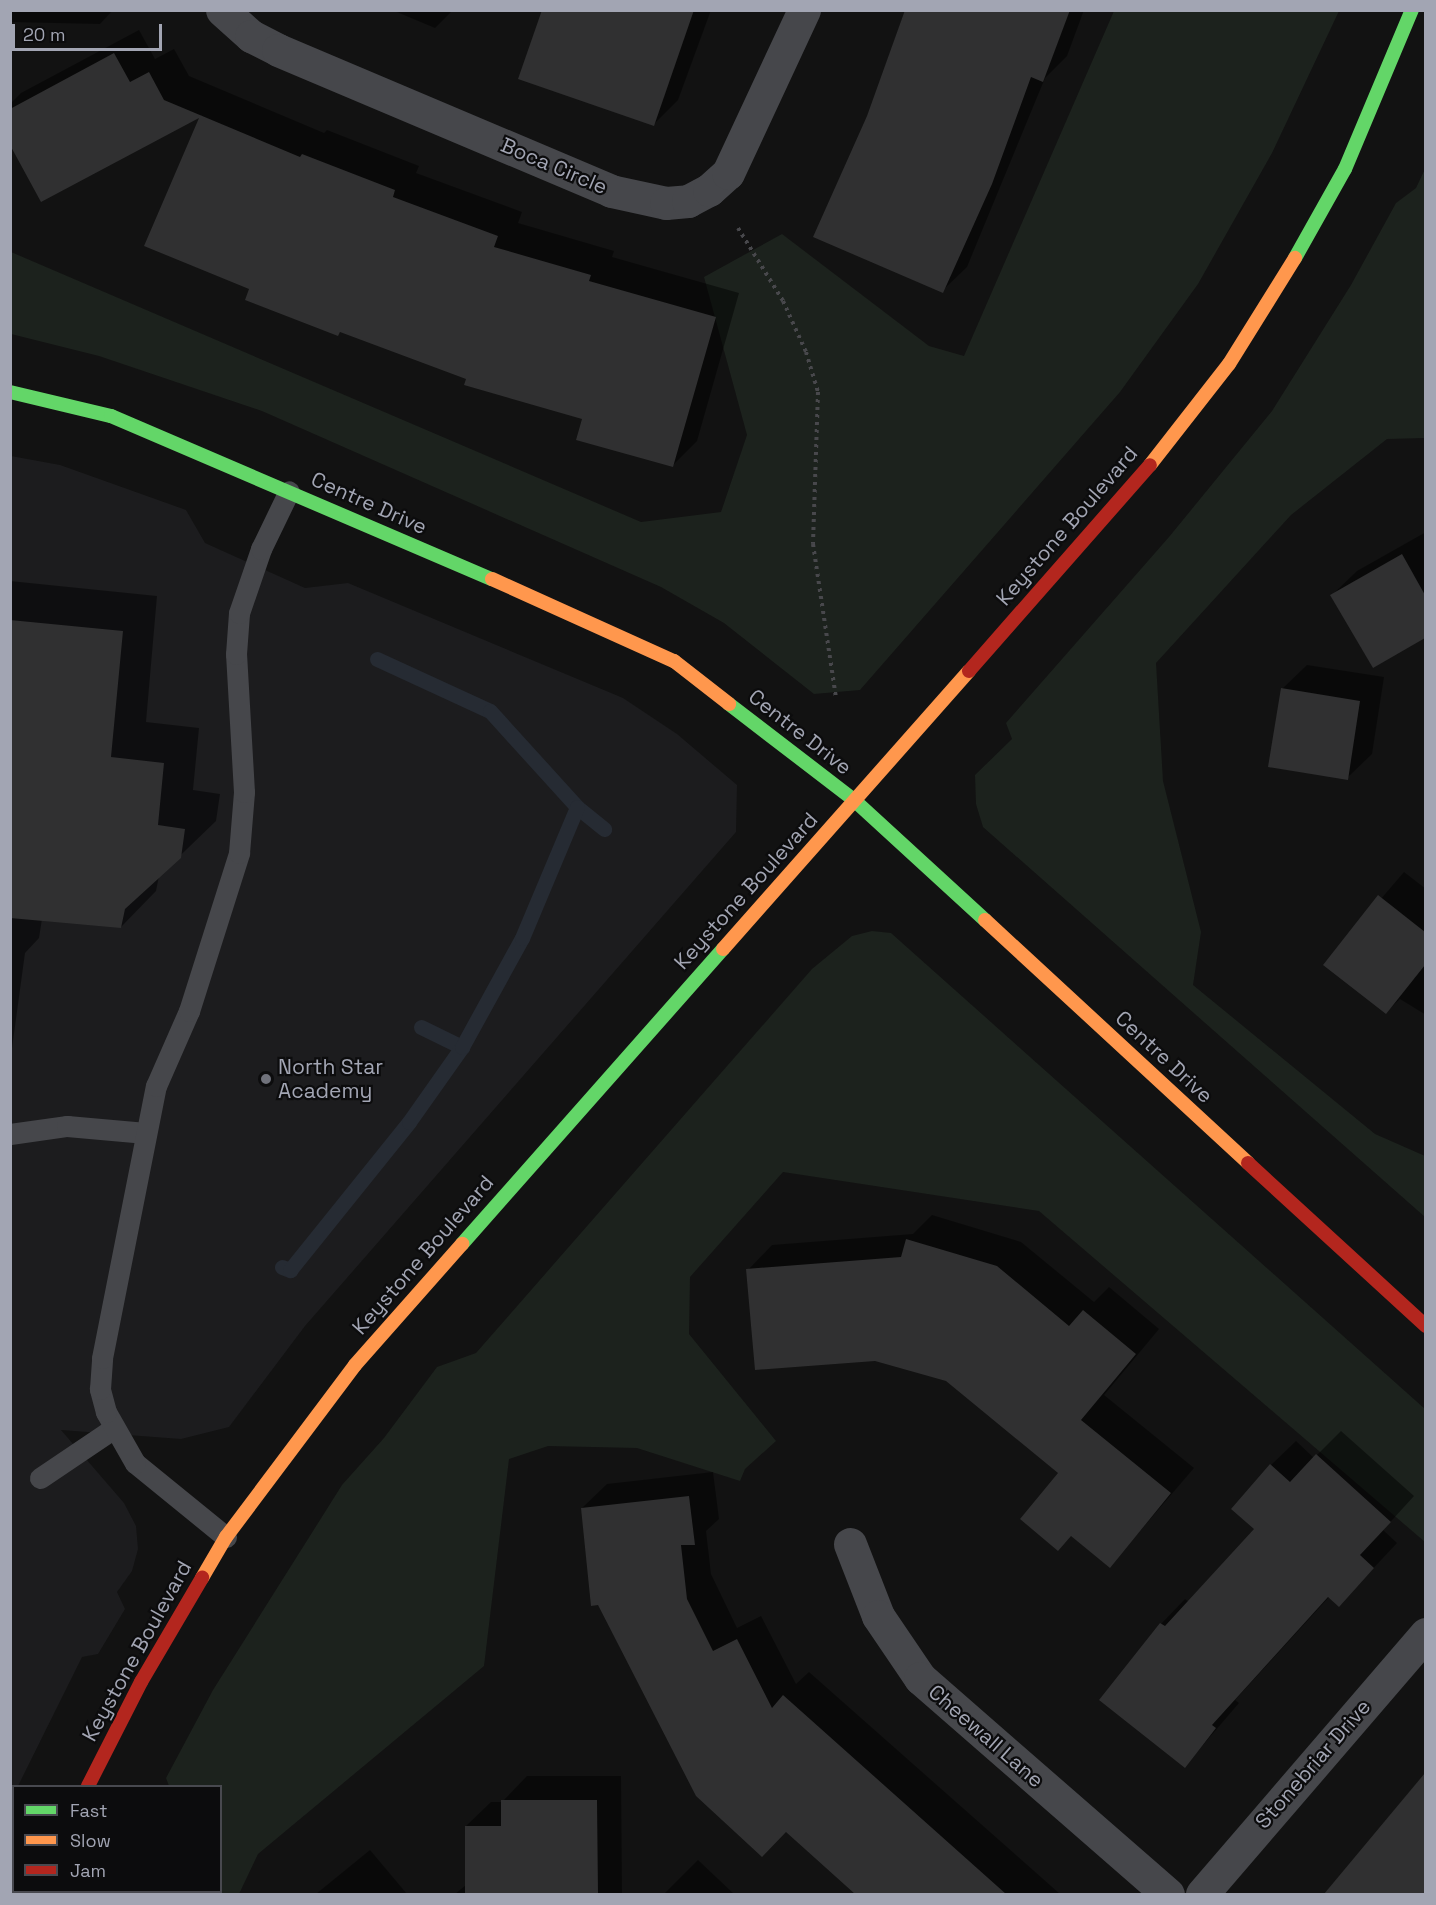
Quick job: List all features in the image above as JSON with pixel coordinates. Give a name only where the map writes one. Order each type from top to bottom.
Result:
[{"type":"street","name":"Boca Circle","points":[[222,10],[251,36],[278,51],[611,191],[666,203],[688,201],[710,190],[728,173],[804,10]]},
{"type":"street","name":"Keystone Boulevard","points":[[89,1785],[147,1672],[226,1538],[355,1365],[1137,481],[1229,364],[1271,300],[1345,169],[1412,10]]},
{"type":"street","name":"Centre Drive","points":[[10,392],[111,416],[289,491],[674,661],[854,801],[1425,1326]]},
{"type":"street","name":"Cheewall Lane","points":[[850,1544],[878,1617],[920,1678],[1167,1894]]},
{"type":"street","name":"Stonebriar Drive","points":[[1202,1894],[1425,1634]]},
{"type":"lane","points":[[226,1538],[135,1463],[114,1428],[100,1389],[102,1358],[156,1086],[193,1000],[238,854],[244,792],[236,654],[239,613],[254,566],[289,491]]},
{"type":"lane","points":[[10,1134],[67,1126],[146,1133]]},
{"type":"lane","points":[[40,1478],[114,1428]]},
{"type":"path","points":[[738,228],[783,301],[806,352],[818,392],[813,544],[836,698]]},
{"type":"shaded area","points":[[1114,11],[1339,11],[1272,153],[1198,284],[1120,392],[860,690],[814,694],[724,623],[661,587],[262,411],[99,356],[11,334],[11,252],[641,522],[721,512],[747,435],[704,277],[782,234],[929,346],[964,356]]},
{"type":"shaded area","points":[[1425,169],[1425,438],[1387,439],[1291,515],[1156,663],[1163,781],[1201,932],[1193,985],[1375,1134],[1425,1156],[1425,1217],[983,827],[976,804],[975,775],[1012,739],[1006,723],[1169,537],[1272,411],[1351,285],[1396,203],[1416,188]]},
{"type":"shaded area","name":"North Star Academy","points":[[11,456],[60,465],[186,510],[205,543],[305,588],[348,583],[623,698],[677,734],[737,785],[736,832],[305,1326],[229,1427],[181,1439],[61,1430],[124,1503],[136,1526],[138,1549],[132,1571],[117,1592],[125,1609],[98,1654],[82,1657],[18,1785],[12,1785],[11,1804]]},
{"type":"shaded area","points":[[872,931],[891,933],[1425,1409],[1425,1542],[1039,1211],[783,1172],[690,1277],[689,1334],[776,1441],[745,1469],[740,1481],[637,1448],[548,1446],[509,1459],[484,1666],[258,1854],[239,1894],[131,1894],[222,1893],[222,1785],[169,1785],[166,1778],[213,1690],[342,1485],[384,1438],[437,1367],[476,1353],[812,969],[852,936]]},
{"type":"building","points":[[542,10],[694,10],[654,126],[518,79]]},
{"type":"building","points":[[905,10],[1070,10],[1043,82],[1031,77],[992,184],[943,293],[813,237],[867,116]]},
{"type":"building","points":[[114,53],[130,82],[149,72],[164,100],[300,157],[302,154],[395,190],[393,197],[498,236],[494,247],[591,275],[589,281],[716,317],[673,467],[576,440],[582,419],[464,385],[466,379],[340,332],[338,336],[245,300],[249,289],[144,246],[199,118],[41,202],[10,145],[10,109]]},
{"type":"building","points":[[1402,554],[1425,595],[1425,638],[1373,668],[1330,595]]},
{"type":"building","points":[[10,620],[123,631],[111,757],[164,763],[158,825],[185,829],[181,858],[125,909],[121,928],[10,918]]},
{"type":"building","points":[[1281,688],[1360,701],[1348,780],[1268,767]]},
{"type":"building","points":[[1378,895],[1425,932],[1425,965],[1386,1014],[1323,965]]},
{"type":"building","points":[[906,1239],[997,1266],[1069,1326],[1083,1310],[1136,1354],[1081,1420],[1171,1493],[1110,1568],[1071,1536],[1058,1551],[1020,1519],[1058,1473],[946,1381],[875,1361],[755,1370],[746,1269],[901,1257]]},
{"type":"building","points":[[1316,1454],[1391,1522],[1360,1555],[1374,1568],[1339,1607],[1328,1597],[1212,1725],[1216,1728],[1185,1768],[1099,1700],[1160,1623],[1165,1626],[1254,1529],[1231,1509],[1270,1464],[1290,1482]]},
{"type":"building","points":[[689,1496],[695,1545],[681,1545],[687,1599],[713,1651],[737,1639],[772,1708],[783,1695],[1006,1894],[855,1894],[786,1832],[762,1857],[696,1796],[598,1605],[591,1606],[581,1508]]},
{"type":"building","points":[[1425,1773],[1425,1894],[1324,1894]]},
{"type":"building","points":[[501,1800],[597,1800],[598,1894],[465,1894],[465,1826],[501,1826]]},
{"type":"waterway","points":[[377,659],[490,711],[577,807],[604,829]]},
{"type":"waterway","points":[[282,1267],[290,1270],[409,1122],[462,1047],[522,938],[577,807]]},
{"type":"waterway","points":[[421,1027],[462,1047]]},
{"type":"traffic: fast","points":[[1295,258],[1345,169],[1412,10]]},
{"type":"traffic: fast","points":[[10,392],[111,416],[492,579]]},
{"type":"traffic: fast","points":[[729,704],[854,800],[985,920]]},
{"type":"traffic: fast","points":[[462,1244],[723,949]]},
{"type":"traffic: slow","points":[[1150,465],[1229,364],[1295,258]]},
{"type":"traffic: slow","points":[[492,579],[674,661],[729,704]]},
{"type":"traffic: slow","points":[[723,949],[969,671]]},
{"type":"traffic: slow","points":[[985,920],[1248,1163]]},
{"type":"traffic: slow","points":[[202,1578],[226,1537],[355,1365],[462,1244]]},
{"type":"traffic: jam","points":[[969,671],[1150,465]]},
{"type":"traffic: jam","points":[[1248,1163],[1426,1326]]},
{"type":"traffic: jam","points":[[89,1785],[141,1682],[202,1578]]},
{"type":"place","name":"North Star Academy","points":[[266,1079]]}]
